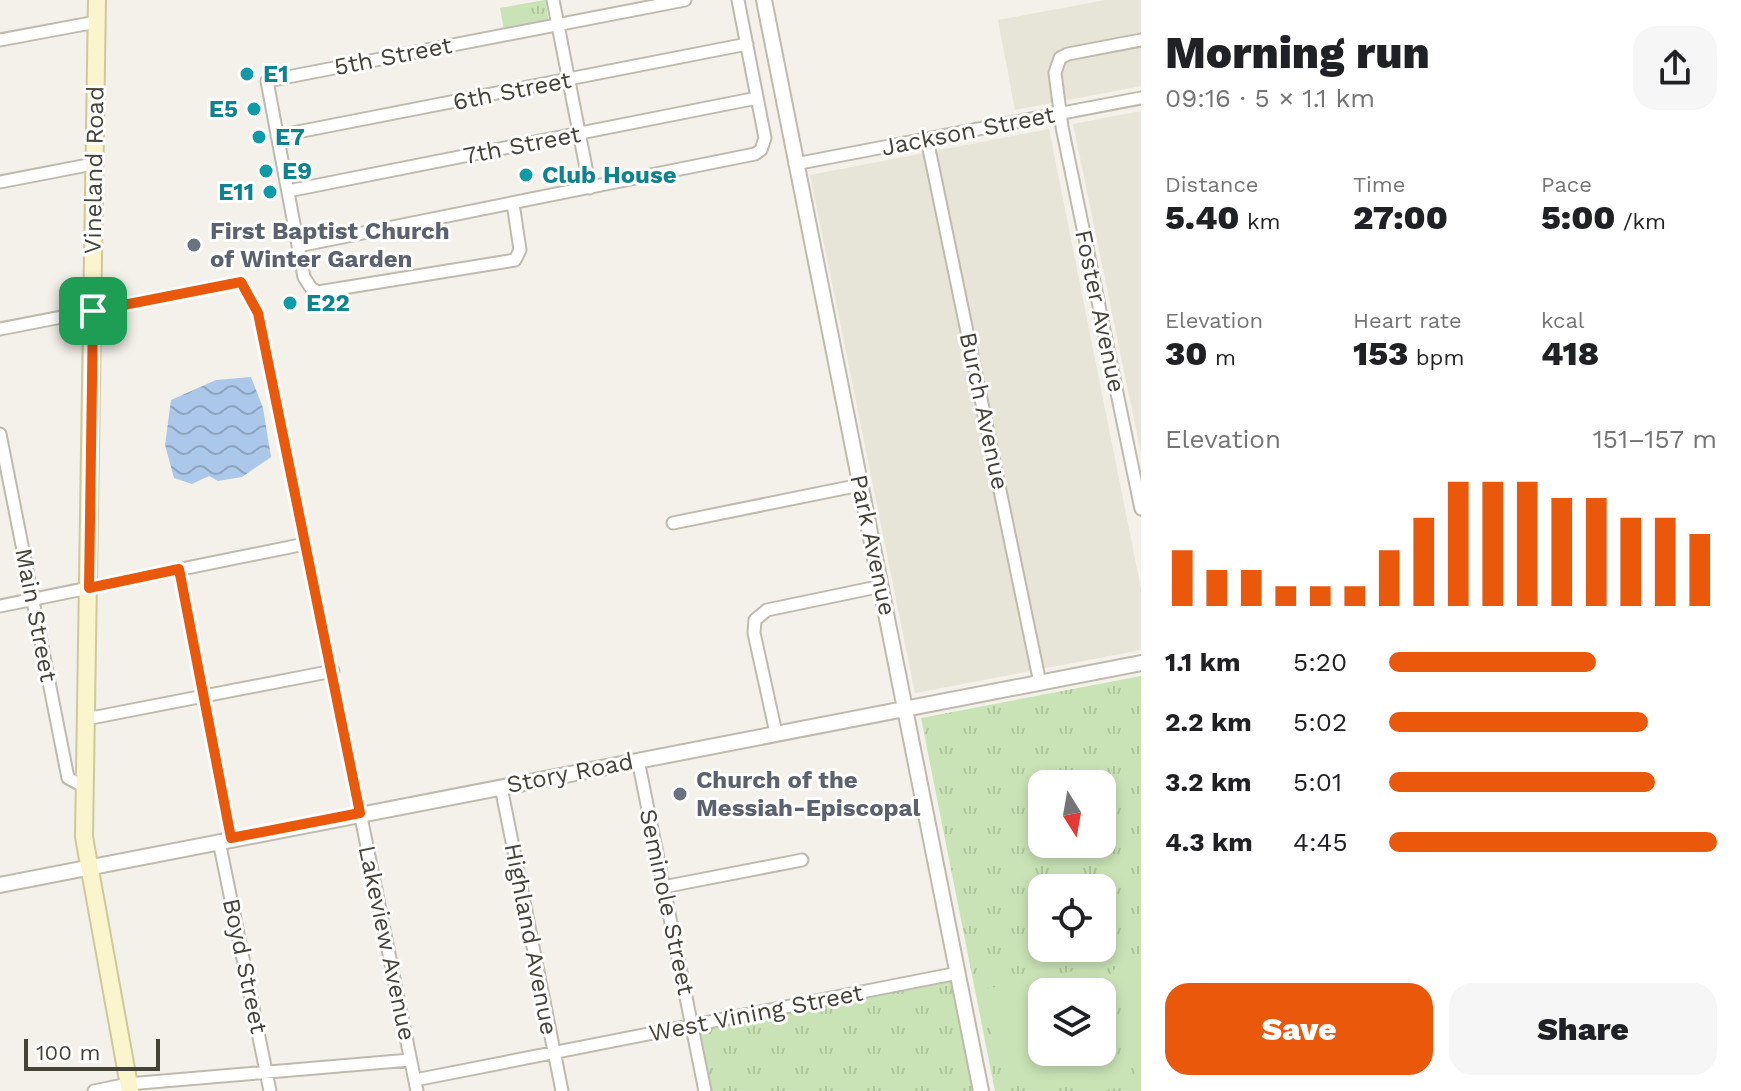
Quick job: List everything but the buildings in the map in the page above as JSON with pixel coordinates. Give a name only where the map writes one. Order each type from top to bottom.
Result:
[{"type":"main road","name":"Vineland Road","points":[[87,868],[85,787],[97,0]]},
{"type":"main road","points":[[87,868],[129,1088]]},
{"type":"street","points":[[553,0],[590,188]]},
{"type":"street","name":"5th Street","points":[[513,203],[520,250],[515,260],[318,292],[304,277],[267,81],[685,0]]},
{"type":"street","points":[[298,246],[755,154],[761,150],[765,138],[738,0]]},
{"type":"street","name":"Park Avenue","points":[[764,0],[981,1091]]},
{"type":"street","points":[[0,40],[96,22]]},
{"type":"street","name":"Foster Avenue","points":[[1141,40],[1060,58],[1055,73],[1141,509]]},
{"type":"street","name":"6th Street","points":[[277,136],[747,44]]},
{"type":"street","name":"7th Street","points":[[288,191],[757,98]]},
{"type":"street","name":"Jackson Street","points":[[795,164],[1141,98]]},
{"type":"street","name":"Burch Avenue","points":[[927,139],[1040,683]]},
{"type":"street","points":[[0,182],[93,164]]},
{"type":"street","name":"Lakeview Avenue","points":[[93,311],[241,282],[258,313],[416,1086]]},
{"type":"street","points":[[0,329],[93,311]]},
{"type":"street","name":"Main Street","points":[[0,434],[68,778],[85,787]]},
{"type":"street","points":[[673,523],[860,485]]},
{"type":"street","points":[[0,606],[305,544]]},
{"type":"street","name":"Boyd Street","points":[[179,569],[270,1091]]},
{"type":"street","points":[[776,733],[754,633],[755,620],[767,610],[882,586]]},
{"type":"street","name":"Story Road","points":[[0,885],[1141,663]]},
{"type":"street","points":[[86,719],[333,671]]},
{"type":"street","name":"Seminole Street","points":[[638,760],[705,1091]]},
{"type":"street","name":"Highland Avenue","points":[[501,787],[562,1091]]},
{"type":"street","points":[[663,887],[802,860]]},
{"type":"street","name":"West Vining Street","points":[[416,1086],[554,1054],[958,973]]},
{"type":"street","points":[[94,1091],[410,1060]]},
{"type":"shaded area","points":[[1105,0],[1141,0],[1141,86],[1015,110],[998,20]]},
{"type":"shaded area","points":[[1141,111],[1141,453],[1073,124]]},
{"type":"shaded area","points":[[1049,129],[1141,589],[1141,650],[915,693],[810,175]]},
{"type":"green space","points":[[545,0],[549,22],[504,30],[500,8]]},
{"type":"green space","points":[[1141,676],[1141,1091],[995,1091],[921,718]]},
{"type":"green space","points":[[1141,959],[1141,1084],[1137,1085],[1113,971],[1118,964]]},
{"type":"green space","points":[[1088,968],[1097,973],[1098,978],[1039,978]]},
{"type":"green space","points":[[952,980],[974,1091],[711,1091],[699,1030]]},
{"type":"green space","points":[[1028,980],[1028,1066],[1116,1066],[1120,1088],[1092,1091],[1063,1087],[1025,1070],[992,1035],[975,991]]},
{"type":"water","points":[[251,377],[263,408],[271,457],[242,477],[218,481],[209,476],[192,484],[174,478],[165,445],[171,400],[216,380]]},
{"type":"place","name":"E1","points":[[247,74]]},
{"type":"place","name":"E5","points":[[254,109]]},
{"type":"place","name":"E7","points":[[259,137]]},
{"type":"place","name":"E9","points":[[266,171]]},
{"type":"place","name":"Club House","points":[[526,175]]},
{"type":"place","name":"E11","points":[[270,192]]},
{"type":"place","name":"First Baptist Church of Winter Garden","points":[[194,245]]},
{"type":"place","name":"E22","points":[[290,303]]},
{"type":"place","name":"Church of the Messiah-Episcopal","points":[[680,794]]},
{"type":"route","points":[[241,282],[250,295],[258,313],[360,813],[231,838],[179,569],[89,588],[93,311],[241,282]]}]
